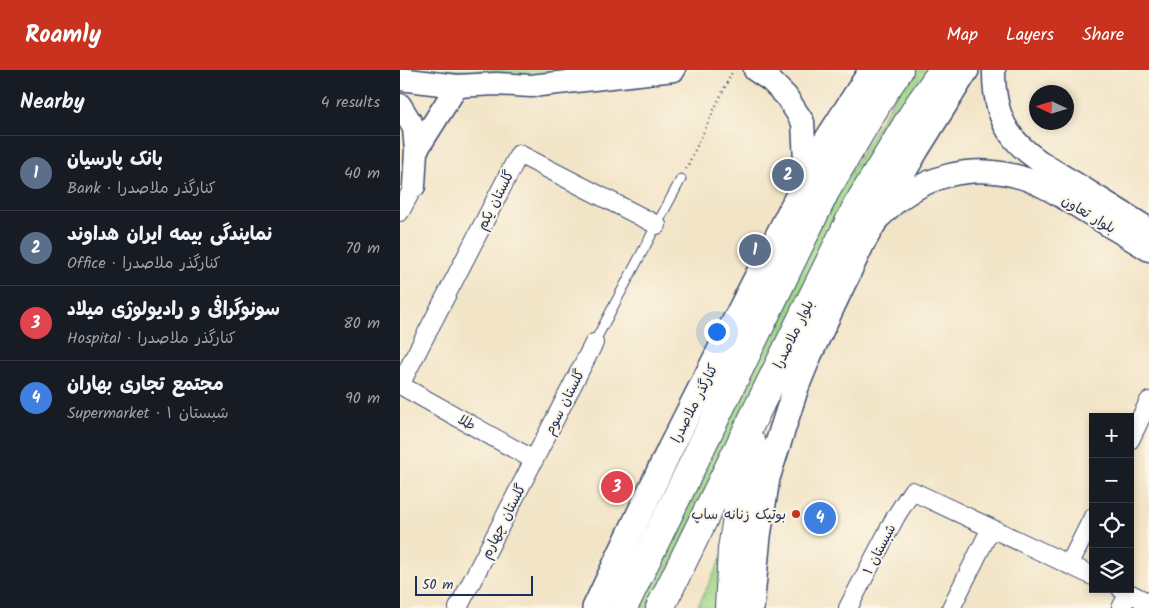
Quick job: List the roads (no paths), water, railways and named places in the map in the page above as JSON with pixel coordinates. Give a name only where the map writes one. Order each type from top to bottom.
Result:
[{"type":"main road","name":"کنارگذر ملاصدرا","points":[[595,608],[670,449],[825,143],[872,70]]},
{"type":"main road","points":[[622,608],[825,192],[899,70]]},
{"type":"main road","name":"بلوار ملاصدرا","points":[[660,608],[857,206],[918,106],[943,70]]},
{"type":"main road","points":[[752,608],[758,536],[767,478],[796,387],[846,275],[871,226],[966,70]]},
{"type":"main road","points":[[729,608],[732,549],[743,480],[764,394],[808,327],[846,275]]},
{"type":"street","points":[[400,79],[457,86],[500,77],[531,86],[674,70]]},
{"type":"street","points":[[755,70],[770,80],[786,96],[803,122],[806,181]]},
{"type":"street","points":[[871,226],[892,205],[910,191],[954,173],[1035,171],[1024,150],[1004,124],[995,94],[994,70]]},
{"type":"street","points":[[416,151],[457,86]]},
{"type":"street","points":[[400,105],[414,128],[416,151],[414,186],[400,212]]},
{"type":"street","name":"گلستان یکم","points":[[400,385],[518,154],[657,225]]},
{"type":"street","name":"بلوار تعاون","points":[[1035,171],[1118,220],[1149,250]]},
{"type":"street","name":"بلوار تعاون","points":[[1118,220],[1149,229]]},
{"type":"street","name":"گلستان سوم","points":[[534,460],[594,343]]},
{"type":"street","name":"طلا","points":[[400,385],[534,460]]},
{"type":"street","points":[[1134,432],[1149,401]]},
{"type":"street","name":"گلستان چهارم","points":[[458,608],[534,460]]},
{"type":"street","name":"شبستان ۱","points":[[848,608],[896,516],[912,491],[991,528]]},
{"type":"street","points":[[1070,565],[1089,525]]},
{"type":"street","points":[[951,608],[991,528],[1089,574]]},
{"type":"street","points":[[1123,597],[1149,603]]},
{"type":"lane","points":[[594,343],[681,179]]},
{"type":"place","name":"نمایندگی بیمه ایران هداوند","points":[[788,175]]},
{"type":"place","name":"بانک پارسیان","points":[[755,250]]},
{"type":"place","name":"سونوگرافی و رادیولوژی میلاد","points":[[617,487]]},
{"type":"place","name":"بوتیک زنانه ساپ","points":[[796,514]]},
{"type":"place","name":"مجتمع تجاری بهاران","points":[[820,518]]}]
